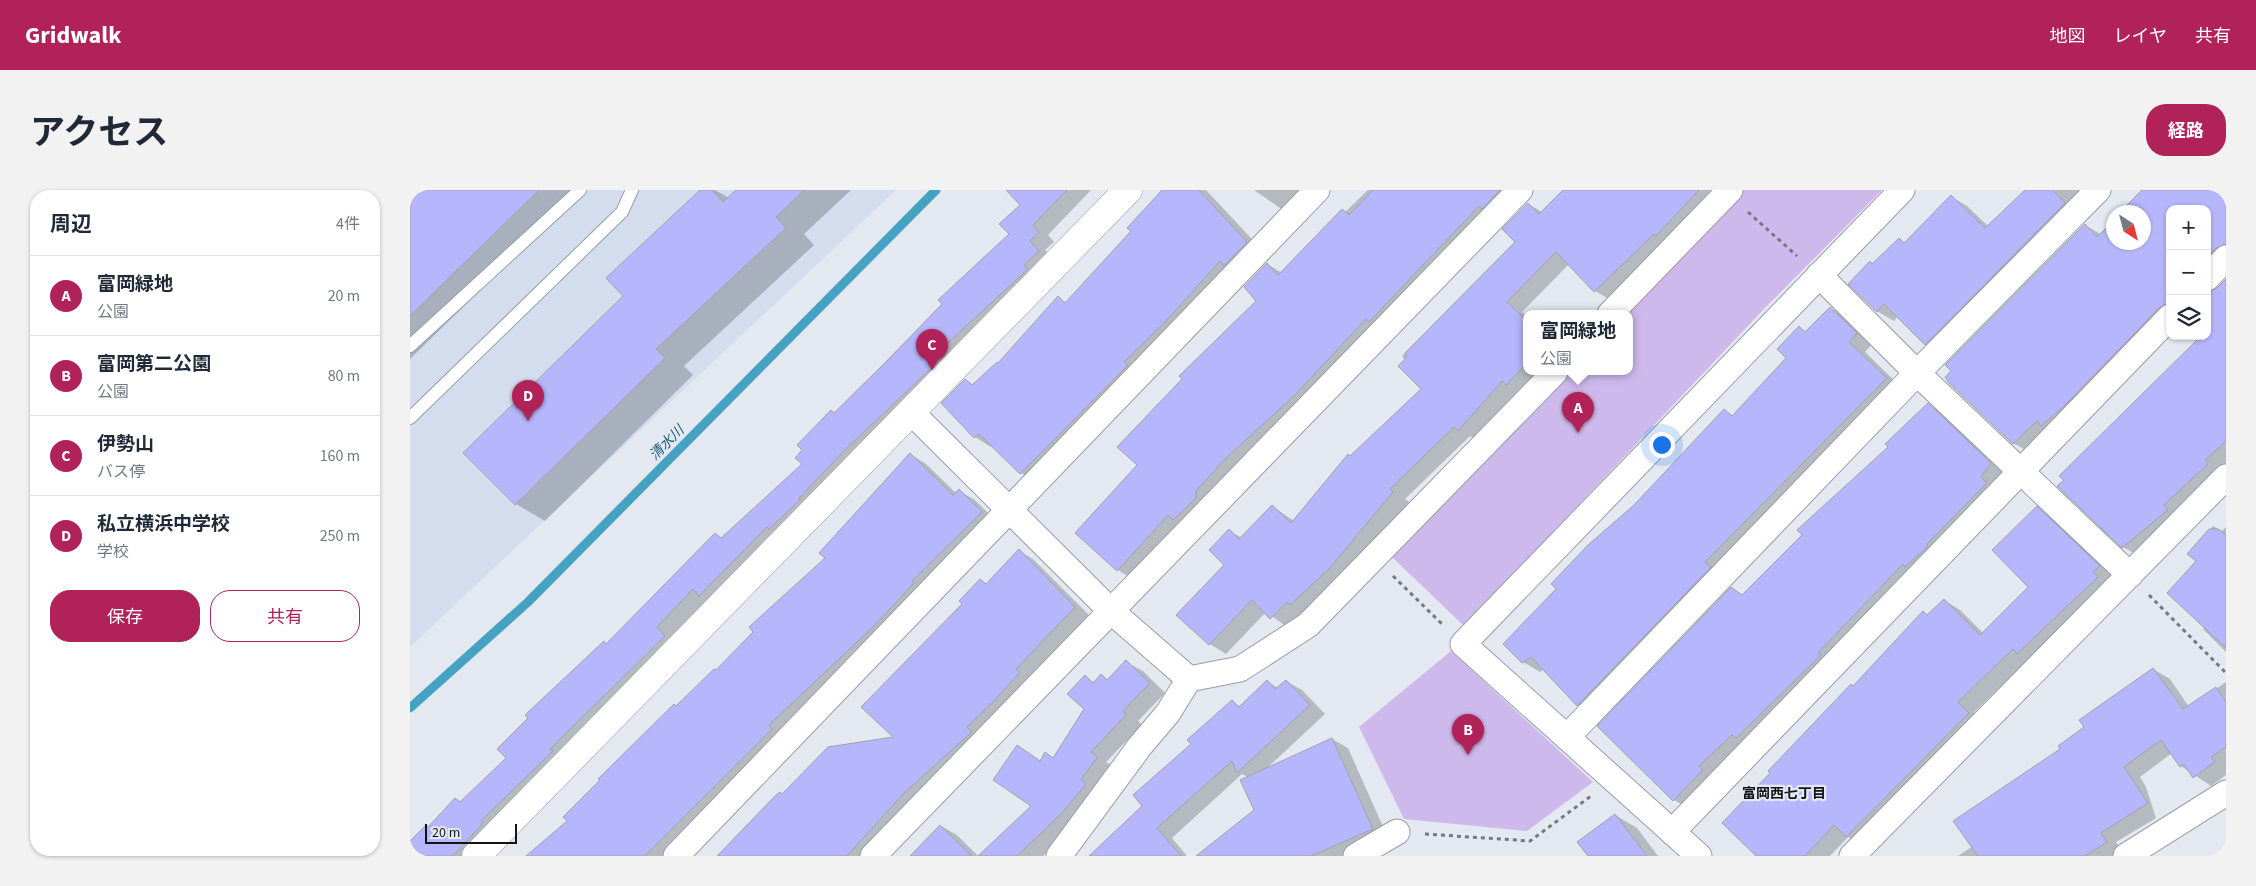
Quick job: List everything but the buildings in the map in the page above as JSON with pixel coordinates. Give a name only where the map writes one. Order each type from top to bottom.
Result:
[{"type":"street","points":[[476,856],[1128,190]]},
{"type":"street","points":[[676,856],[1317,190]]},
{"type":"street","points":[[874,856],[1520,190]]},
{"type":"street","points":[[1699,856],[1463,644],[1902,190]]},
{"type":"street","points":[[1567,737],[1917,373],[2098,190]]},
{"type":"street","points":[[1614,310],[1727,191]]},
{"type":"street","points":[[2211,274],[2226,258]]},
{"type":"street","points":[[1818,275],[1917,373],[2130,575]]},
{"type":"street","points":[[1672,832],[2166,321]]},
{"type":"street","points":[[1059,856],[1140,746],[1168,713],[1189,679],[1240,669],[1277,647],[1308,625],[1552,375]]},
{"type":"street","points":[[911,412],[1111,611],[1189,679]]},
{"type":"street","points":[[1852,856],[2226,477]]},
{"type":"street","points":[[2126,856],[2226,793]]},
{"type":"street","points":[[1356,856],[1397,832]]},
{"type":"lane","points":[[410,346],[580,190]]},
{"type":"lane","points":[[410,418],[622,212],[632,190]]},
{"type":"path","points":[[1727,191],[1818,275]]},
{"type":"path","points":[[1375,558],[1463,644]]},
{"type":"path","points":[[2130,575],[2226,673]]},
{"type":"path","points":[[1397,832],[1530,841],[1613,778]]},
{"type":"shaded area","points":[[410,190],[896,190],[410,647]]},
{"type":"shaded area","points":[[1744,190],[1882,190],[1763,310],[1464,626],[1391,556],[1566,375],[1633,375],[1633,310],[1628,310]]},
{"type":"shaded area","points":[[1451,651],[1593,782],[1527,831],[1404,819],[1359,727]]},
{"type":"waterway","name":"清水川","points":[[410,708],[528,602],[936,190]]},
{"type":"place","name":"伊勢山","points":[[932,370]]},
{"type":"place","name":"私立横浜中学校","points":[[528,421]]},
{"type":"place","name":"富岡緑地","points":[[1578,433]]},
{"type":"place","name":"富岡第二公園","points":[[1468,755]]},
{"type":"district","name":"富岡西七丁目","points":[[1784,794]]}]
